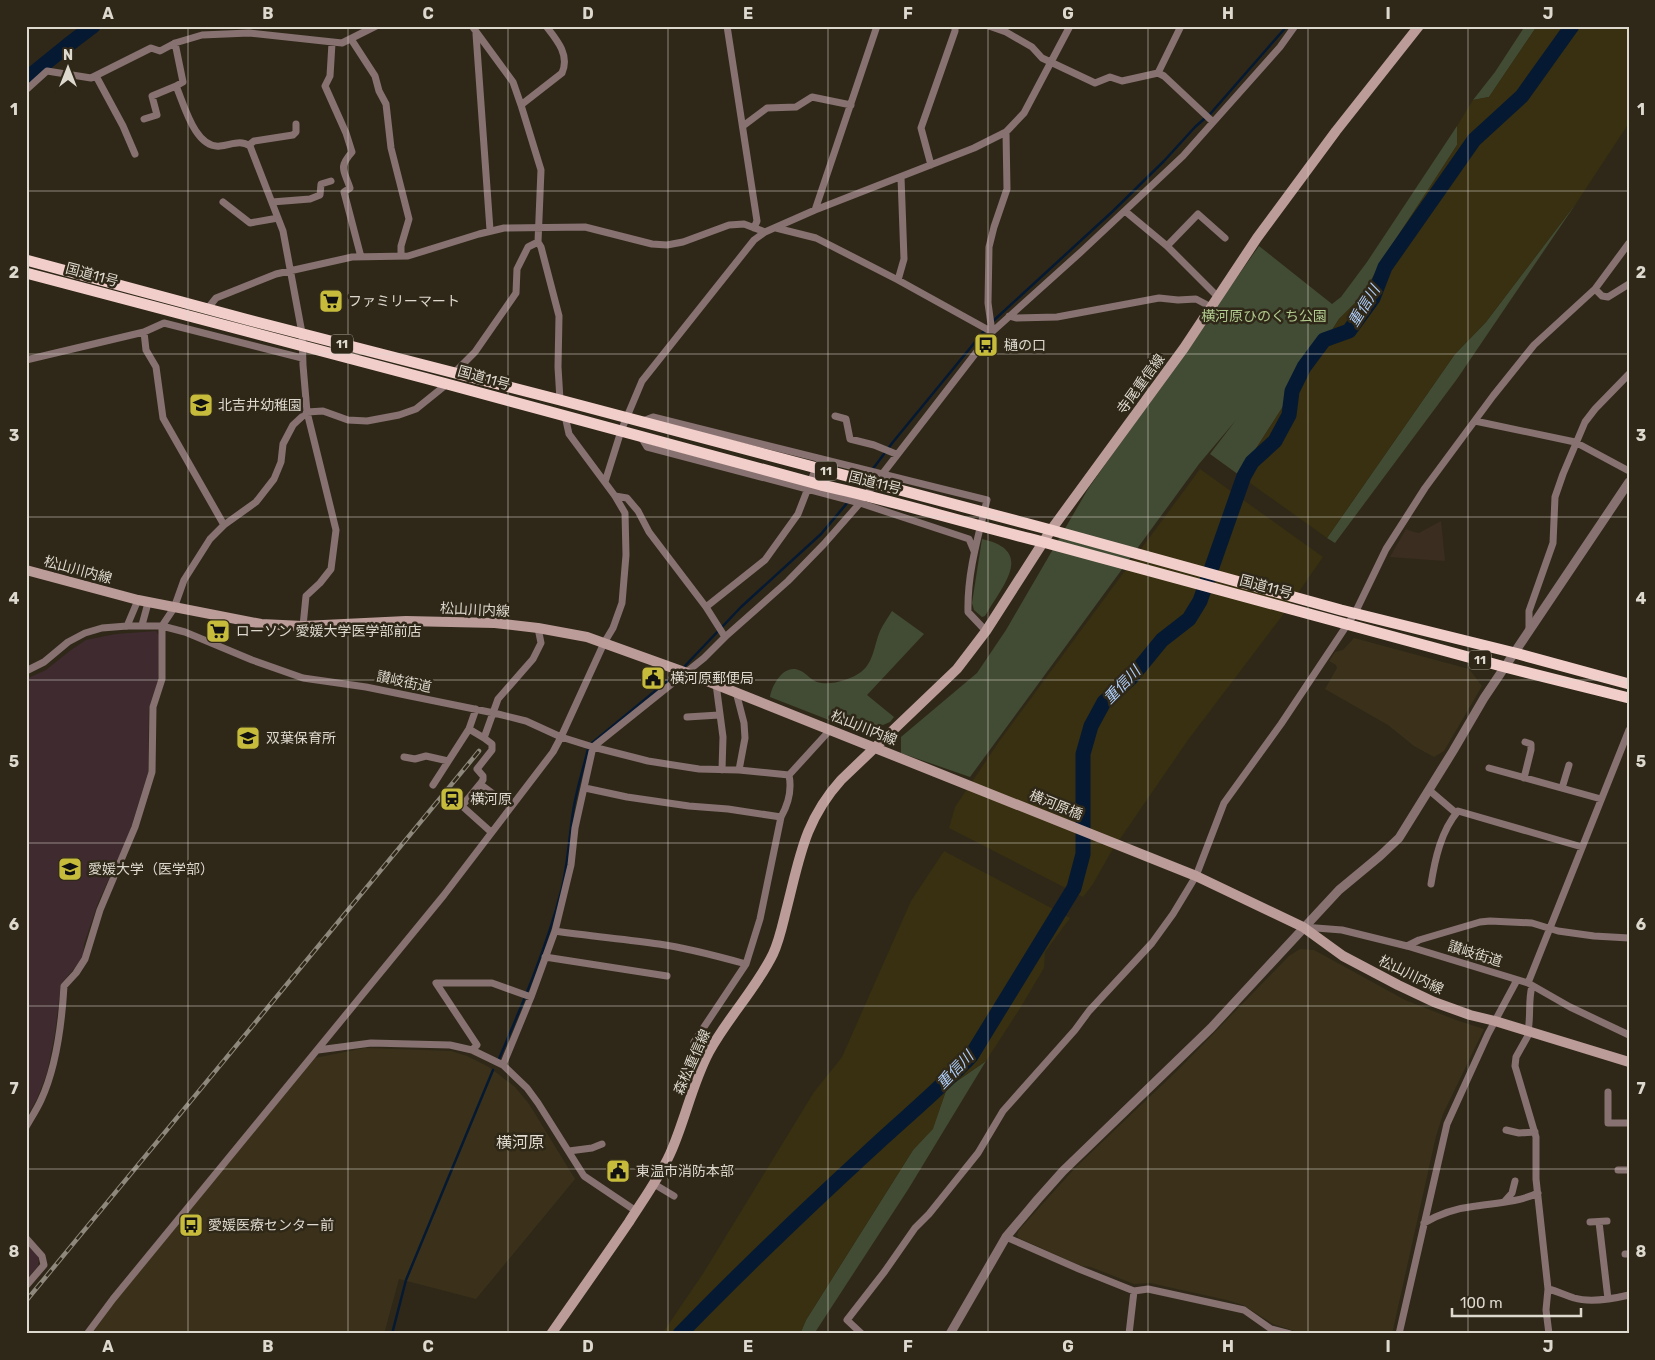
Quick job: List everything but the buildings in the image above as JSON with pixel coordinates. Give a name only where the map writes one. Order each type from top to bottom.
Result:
[{"type":"highway","name":"国道11号","points":[[26,260],[302,333],[565,416],[1062,547],[1505,667],[1629,698]]},
{"type":"highway","name":"国道11号","points":[[26,273],[302,352],[560,400],[1051,530],[1341,610],[1515,653],[1629,684]]},
{"type":"main road","name":"寺尾重信線","points":[[875,748],[957,668],[986,631],[1051,530],[1184,348],[1257,238],[1336,130],[1419,26]]},
{"type":"main road","name":"松山川内線","points":[[26,570],[143,601],[261,624],[303,626],[406,621],[494,623],[538,628],[587,638],[716,684],[905,760]]},
{"type":"main road","name":"森松重信線","points":[[551,1334],[654,1184],[670,1153],[708,1054],[726,1022],[750,992],[774,952],[804,838],[811,822],[827,796],[875,748]]},
{"type":"main road","name":"横河原橋","points":[[905,760],[1196,876]]},
{"type":"main road","name":"松山川内線","points":[[1196,876],[1303,927],[1343,956],[1434,1002],[1470,1016],[1495,1021],[1629,1062]]},
{"type":"street","points":[[26,90],[47,71],[91,78],[150,48],[160,51],[175,43],[202,35],[249,33],[342,43],[376,26]]},
{"type":"street","points":[[472,26],[512,82],[541,170],[538,242],[542,247],[559,316],[558,367],[560,400]]},
{"type":"street","points":[[521,105],[562,73],[565,66],[563,50],[546,26]]},
{"type":"street","points":[[727,26],[757,221],[754,228]]},
{"type":"street","points":[[815,210],[878,26]]},
{"type":"street","points":[[931,165],[921,128],[955,31],[955,26]]},
{"type":"street","points":[[989,26],[1006,32],[1032,47],[1042,58],[1095,83],[1110,77],[1122,82],[1158,73],[1164,76],[1214,122]]},
{"type":"street","points":[[605,482],[621,431],[642,381],[754,240],[765,232],[815,210],[991,141],[1006,132],[1017,123],[1024,113],[1070,26]]},
{"type":"street","points":[[1158,73],[1181,26]]},
{"type":"street","points":[[503,1065],[554,931],[571,864],[575,828],[591,747],[687,673],[788,581],[860,503],[992,332],[1183,156],[1280,47],[1295,26]]},
{"type":"street","points":[[476,34],[490,230]]},
{"type":"street","points":[[351,39],[375,76],[379,91],[386,104],[390,148],[409,219],[401,246],[401,256]]},
{"type":"street","points":[[144,119],[157,114],[152,96],[183,82],[175,43]]},
{"type":"street","points":[[332,43],[330,76],[325,86],[346,133],[352,152],[344,162],[343,167],[350,188],[344,192],[361,257]]},
{"type":"street","points":[[96,76],[123,126],[135,154]]},
{"type":"street","points":[[176,86],[197,134],[204,143],[218,147],[232,143],[245,143],[249,145],[283,231],[302,333],[308,412],[336,530],[331,569],[306,596],[303,626]]},
{"type":"street","points":[[743,126],[767,108],[796,107],[812,97],[851,105]]},
{"type":"street","points":[[249,145],[254,141],[293,135],[296,132],[296,124]]},
{"type":"street","points":[[992,332],[988,303],[989,246],[1007,189],[1006,132]]},
{"type":"street","points":[[898,280],[904,259],[901,176]]},
{"type":"street","points":[[272,202],[310,199],[320,195],[321,184],[331,180]]},
{"type":"street","points":[[223,202],[250,223],[278,218]]},
{"type":"street","points":[[1125,211],[1167,246],[1218,297]]},
{"type":"street","points":[[1167,246],[1198,214],[1225,238]]},
{"type":"street","points":[[208,308],[216,298],[276,274],[352,257],[408,256],[490,230],[517,227],[585,228],[652,244],[668,245],[683,242],[729,225],[744,224],[765,232]]},
{"type":"street","points":[[775,228],[816,238],[898,280],[992,332]]},
{"type":"street","points":[[26,1127],[42,1099],[51,1068],[62,1015],[64,986],[85,960],[100,910],[135,827],[152,772],[154,707],[162,680],[162,626],[174,608],[184,580],[210,538],[224,525],[256,502],[274,479],[281,462],[283,444],[293,425],[308,412],[323,412],[348,420],[367,422],[416,409],[450,379],[475,352],[516,293],[517,269],[528,247],[538,242]]},
{"type":"street","points":[[862,1334],[847,1320],[915,1228],[929,1214],[978,1153],[1003,1111],[1075,1030],[1089,1011],[1152,943],[1178,907],[1196,876],[1224,803],[1281,724],[1355,613],[1386,550],[1409,512],[1492,396],[1534,345],[1595,289],[1629,243]]},
{"type":"street","points":[[1595,289],[1602,296],[1608,297],[1629,284]]},
{"type":"street","points":[[1009,316],[1016,318],[1057,317],[1159,298],[1196,299],[1212,307]]},
{"type":"street","points":[[26,360],[144,332],[164,323],[302,352]]},
{"type":"street","points":[[144,332],[146,350],[156,367],[163,418],[224,525]]},
{"type":"street","points":[[1529,632],[1529,611],[1553,543],[1556,491],[1585,422],[1629,374]]},
{"type":"street","points":[[87,1334],[113,1299],[444,895],[553,752],[561,737],[604,643],[613,628],[622,603],[626,555],[625,513],[615,496],[569,434],[565,416]]},
{"type":"street","points":[[835,416],[846,419],[850,439],[874,445],[896,454]]},
{"type":"street","points":[[641,422],[653,417],[987,500],[970,572],[968,612],[986,631]]},
{"type":"street","points":[[1475,421],[1575,442],[1629,471]]},
{"type":"street","points":[[640,436],[647,447],[860,503],[969,539],[974,551]]},
{"type":"street","points":[[706,607],[765,560],[798,514],[820,459]]},
{"type":"street","points":[[950,1334],[1006,1237],[1063,1171],[1211,1028],[1303,927],[1339,890],[1389,848],[1407,826],[1505,667],[1629,482]]},
{"type":"street","points":[[615,496],[627,498],[638,511],[648,532],[706,607],[725,637]]},
{"type":"street","points":[[142,626],[143,601]]},
{"type":"street","points":[[127,626],[143,601]]},
{"type":"street","name":"讃岐街道","points":[[26,671],[44,662],[68,642],[85,633],[102,628],[162,626],[185,632],[252,660],[303,678],[366,687],[494,713],[526,721],[561,737],[591,747],[648,761],[699,769],[738,770],[789,775]]},
{"type":"street","points":[[484,738],[498,699],[533,659],[541,643],[538,628]]},
{"type":"street","points":[[716,684],[723,736],[722,770]]},
{"type":"street","points":[[736,692],[744,723],[745,738],[738,770]]},
{"type":"street","points":[[433,785],[469,729],[476,709]]},
{"type":"street","points":[[686,717],[719,714]]},
{"type":"street","points":[[469,729],[492,744],[492,750],[477,770],[483,776],[483,780],[462,806],[492,832]]},
{"type":"street","points":[[694,1042],[746,964],[760,919],[781,817],[787,807],[792,786],[789,775],[830,730]]},
{"type":"street","points":[[1549,1334],[1546,1310],[1548,1289],[1537,1193],[1535,1132],[1514,1066],[1516,1057],[1529,1032],[1530,985],[1550,928],[1629,730]]},
{"type":"street","points":[[1524,778],[1532,750],[1531,744],[1525,742]]},
{"type":"street","points":[[404,757],[415,759],[426,756],[448,761]]},
{"type":"street","points":[[1493,760],[1487,770],[1601,799]]},
{"type":"street","points":[[1562,788],[1569,766]]},
{"type":"street","points":[[480,784],[511,807]]},
{"type":"street","points":[[584,788],[627,797],[781,817]]},
{"type":"street","points":[[1429,790],[1456,813]]},
{"type":"street","points":[[1431,884],[1439,848],[1449,824],[1458,811],[1582,847]]},
{"type":"street","points":[[1407,946],[1414,941],[1480,922],[1503,920],[1532,923],[1594,936],[1629,938]]},
{"type":"street","name":"讃岐街道","points":[[1303,927],[1342,930],[1407,946],[1517,980],[1629,1035]]},
{"type":"street","points":[[554,931],[660,944],[706,953],[746,964]]},
{"type":"street","points":[[545,957],[667,976]]},
{"type":"street","points":[[1399,1334],[1447,1124],[1495,1021],[1517,980]]},
{"type":"street","points":[[472,1050],[477,1045],[436,983],[492,983],[528,996]]},
{"type":"street","points":[[318,1050],[353,1044],[450,1045],[472,1050],[503,1065],[527,1088],[584,1176],[636,1211]]},
{"type":"street","points":[[1608,1092],[1608,1123],[1629,1122]]},
{"type":"street","points":[[1506,1130],[1519,1133],[1535,1132]]},
{"type":"street","points":[[569,1151],[587,1150],[602,1144]]},
{"type":"street","points":[[1618,1170],[1629,1170]]},
{"type":"street","points":[[1504,1202],[1512,1193],[1515,1181]]},
{"type":"street","points":[[654,1184],[674,1196]]},
{"type":"street","points":[[1424,1223],[1462,1209],[1504,1202],[1537,1193]]},
{"type":"street","points":[[1590,1222],[1603,1221],[1608,1299]]},
{"type":"street","points":[[1006,1237],[1134,1291],[1148,1289],[1244,1310],[1271,1328],[1290,1334]]},
{"type":"street","points":[[26,1238],[42,1256],[44,1265],[26,1286]]},
{"type":"street","points":[[1548,1289],[1585,1300],[1608,1299],[1629,1295]]},
{"type":"street","points":[[1129,1334],[1134,1291]]},
{"type":"shaded area","points":[[1441,521],[1445,561],[1390,557],[1406,529],[1419,533]]},
{"type":"shaded area","name":"愛媛大学（医学部）","points":[[156,631],[159,636],[158,681],[149,708],[148,773],[129,834],[98,903],[84,944],[83,958],[61,984],[55,1033],[47,1073],[37,1099],[26,1118],[26,679],[46,670],[86,640],[116,634]]},
{"type":"shaded area","points":[[1354,638],[1469,669],[1482,686],[1444,751],[1434,757],[1414,746],[1388,725],[1325,689],[1337,668],[1336,665],[1329,661],[1335,652],[1343,650]]},
{"type":"shaded area","points":[[1300,949],[1314,950],[1405,1000],[1484,1029],[1443,1114],[1436,1136],[1392,1334],[1304,1334],[1273,1324],[1243,1305],[1150,1283],[1134,1284],[1091,1267],[1081,1266],[1019,1238],[1017,1235],[1019,1230],[1076,1167],[1181,1067],[1289,956]]},
{"type":"shaded area","points":[[365,1048],[451,1051],[467,1056],[489,1067],[515,1087],[529,1104],[575,1179],[476,1299],[399,1279],[384,1334],[92,1334],[112,1305],[315,1058]]},
{"type":"shaded area","points":[[26,1243],[39,1257],[38,1266],[26,1280]]},
{"type":"green space","points":[[1525,26],[1537,26],[1489,97],[1473,100],[1495,72]]},
{"type":"green space","name":"横河原ひのくち公園","points":[[1457,126],[1457,145],[1360,298],[1339,319],[1239,475],[1210,454],[1236,420],[1199,464],[970,777],[901,753],[901,737],[977,673],[1006,630],[1088,489],[1259,246],[1332,304],[1341,297],[1367,262]]},
{"type":"green space","points":[[1577,202],[1457,379],[1335,543],[1327,538],[1455,354],[1486,322]]},
{"type":"green space","points":[[982,539],[998,545],[1008,552],[1011,561],[1006,582],[985,616],[982,617],[974,610],[972,603]]},
{"type":"green space","points":[[892,611],[924,634],[867,695],[894,717],[890,722],[876,728],[852,729],[770,697],[776,681],[790,669],[801,671],[813,680],[822,683],[846,680],[861,672],[869,663],[880,631]]},
{"type":"green space","points":[[986,1061],[909,1188],[814,1334],[800,1334],[806,1320],[913,1150],[932,1129],[947,1088]]},
{"type":"sand","points":[[1537,26],[1629,26],[1629,123],[1577,202],[1486,322],[1455,354],[1327,538],[1239,475],[1339,319],[1360,298],[1457,145],[1457,126],[1473,100],[1489,97]]},
{"type":"sand","points":[[1200,469],[1323,557],[1282,616],[1188,740],[1111,852],[1093,884],[1083,897],[949,828],[955,807],[998,743]]},
{"type":"sand","points":[[944,851],[1070,918],[1045,952],[1044,968],[986,1061],[947,1088],[933,1129],[913,1150],[806,1320],[800,1334],[662,1334],[704,1272],[814,1092],[842,1057],[911,901]]},
{"type":"waterway","points":[[26,79],[93,26]]},
{"type":"waterway","points":[[992,322],[1113,211],[1164,161],[1195,127],[1211,113],[1287,26]]},
{"type":"waterway","name":"重信川","points":[[680,1334],[796,1219],[971,1056],[1074,888],[1083,854],[1083,754],[1091,726],[1104,702],[1130,679],[1162,640],[1189,619],[1200,601],[1244,476],[1252,462],[1275,441],[1289,415],[1292,391],[1304,367],[1324,340],[1349,331],[1373,298],[1385,267],[1474,140],[1522,96],[1572,26]]},
{"type":"waterway","points":[[866,478],[893,442],[985,330]]},
{"type":"waterway","points":[[683,668],[741,607],[821,534],[848,502]]},
{"type":"waterway","points":[[499,1059],[534,975],[556,910],[566,869],[574,804],[588,749],[592,743],[677,673]]},
{"type":"waterway","points":[[392,1334],[406,1280],[493,1070]]},
{"type":"railway","points":[[26,1301],[479,751]]},
{"type":"place","name":"ファミリーマート","points":[[331,301]]},
{"type":"place","name":"樋の口","points":[[986,345]]},
{"type":"place","name":"北吉井幼稚園","points":[[201,405]]},
{"type":"place","name":"ローソン 愛媛大学医学部前店","points":[[218,631]]},
{"type":"place","name":"横河原郵便局","points":[[653,678]]},
{"type":"place","name":"双葉保育所","points":[[248,738]]},
{"type":"place","name":"横河原","points":[[452,799]]},
{"type":"place","name":"愛媛大学（医学部）","points":[[70,869]]},
{"type":"place","name":"東温市消防本部","points":[[618,1171]]},
{"type":"place","name":"愛媛医療センター前","points":[[191,1225]]},
{"type":"district","name":"横河原","points":[[520,1142]]}]
